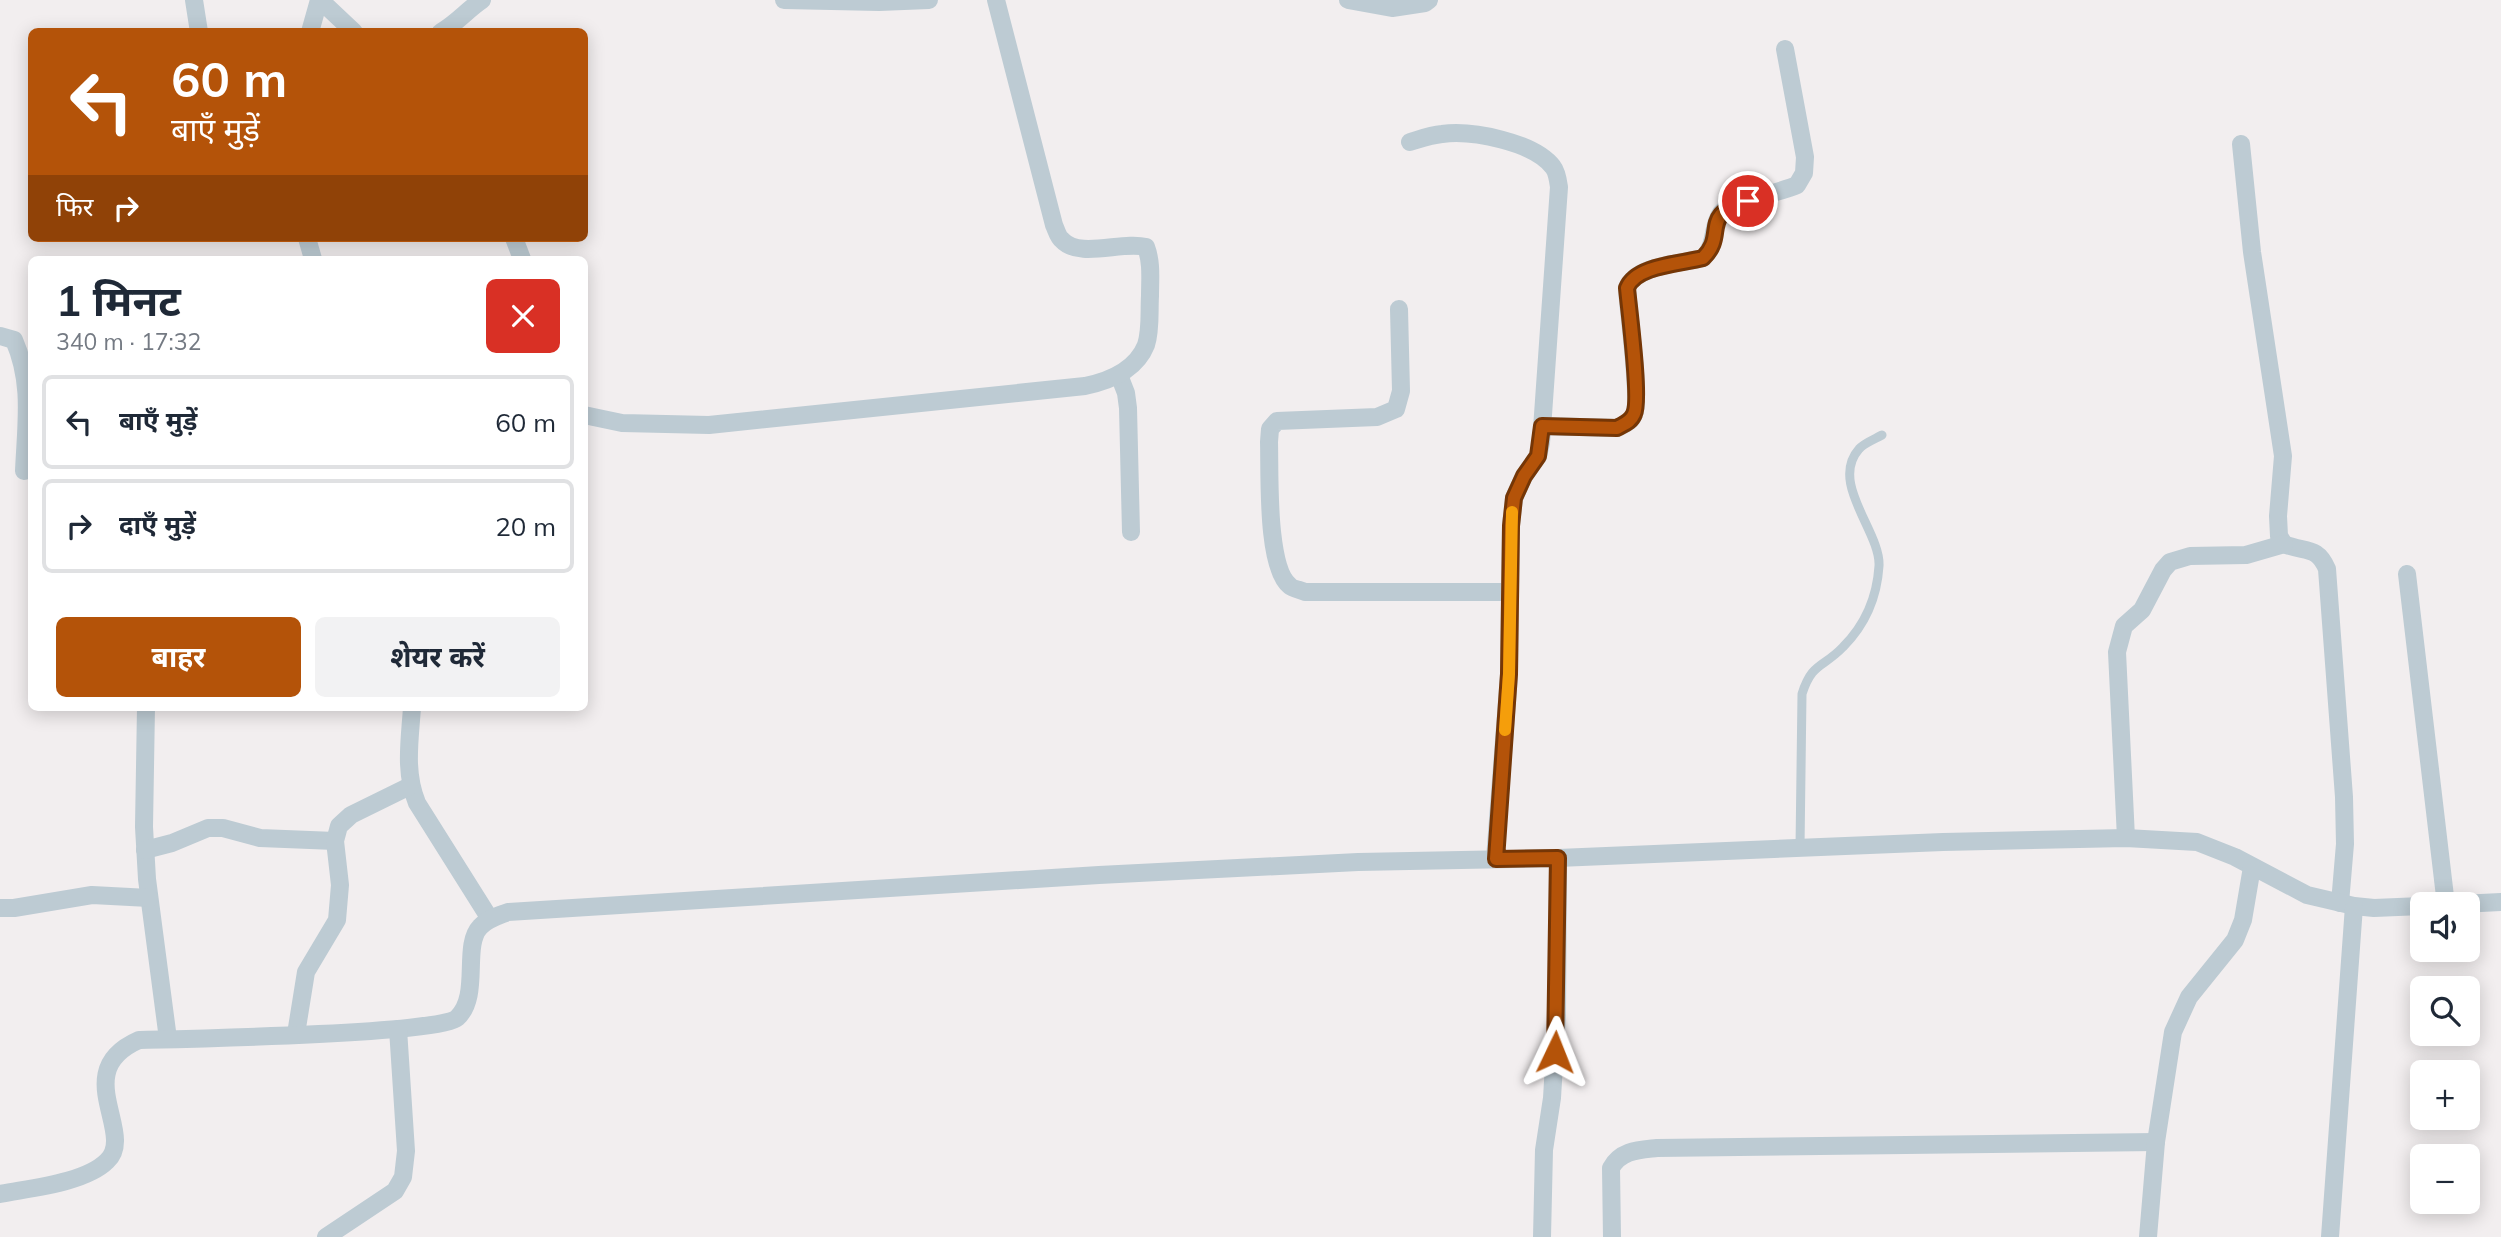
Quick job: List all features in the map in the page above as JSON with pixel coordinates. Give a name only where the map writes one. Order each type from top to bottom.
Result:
[{"type":"street","points":[[194,0],[198,28]]},
{"type":"street","points":[[311,28],[319,0],[350,28]]},
{"type":"street","points":[[448,28],[467,9],[482,0]]},
{"type":"street","points":[[784,0],[929,0]]},
{"type":"street","points":[[588,416],[622,424],[709,425],[1055,390],[1104,382],[1119,375],[1132,363],[1145,346],[1149,330],[1150,259],[1146,247],[1135,244],[1073,248],[1061,240],[1054,225],[996,0]]},
{"type":"street","points":[[1348,0],[1392,8],[1429,0]]},
{"type":"street","points":[[1542,426],[1617,428],[1628,423],[1635,413],[1636,394],[1627,288],[1630,279],[1642,271],[1703,258],[1711,250],[1720,215],[1728,206],[1797,185],[1804,173],[1805,157],[1785,49]]},
{"type":"street","points":[[1410,142],[1443,134],[1478,134],[1538,153],[1555,168],[1559,187],[1538,456],[1524,476],[1514,498],[1511,526],[1509,674],[1496,859]]},
{"type":"street","points":[[2242,144],[2252,252],[2283,456],[2278,516],[2279,536],[2284,544]]},
{"type":"street","points":[[1399,309],[1401,391],[1396,409],[1377,417],[1277,421],[1270,429],[1272,546],[1280,573],[1289,586],[1305,592],[1510,592]]},
{"type":"street","points":[[0,335],[14,340],[23,360],[27,381],[24,471]]},
{"type":"street","points":[[1119,375],[1128,408],[1131,532]]},
{"type":"street","points":[[2126,838],[2118,652],[2124,626],[2142,610],[2163,570],[2170,562],[2190,556],[2246,555],[2284,544],[2311,550],[2322,557],[2327,569],[2344,797],[2347,904],[2330,1237]]},
{"type":"street","points":[[2407,574],[2443,892]]},
{"type":"street","points":[[146,711],[145,850],[169,1039]]},
{"type":"street","points":[[412,711],[408,765],[410,786],[416,803],[490,919]]},
{"type":"street","points":[[296,1034],[306,972],[337,920],[340,885],[335,841],[339,825],[351,815],[410,786]]},
{"type":"street","points":[[145,850],[208,828],[223,828],[260,838],[335,841]]},
{"type":"street","points":[[0,1194],[75,1178],[95,1171],[110,1160],[114,1144],[105,1079],[107,1067],[124,1047],[139,1040],[398,1028],[441,1025],[456,1020],[464,1010],[469,995],[474,940],[478,928],[490,919],[508,912],[527,909],[1136,872],[1358,862],[1558,858],[2126,838],[2197,842],[2235,857],[2307,895],[2374,908],[2410,906]]},
{"type":"street","points":[[1542,1237],[1544,1150],[1552,1098],[1557,1015],[1558,858]]},
{"type":"street","points":[[2148,1237],[2157,1142],[2173,1032],[2189,997],[2235,940],[2243,920],[2252,867]]},
{"type":"street","points":[[0,908],[92,895],[149,898]]},
{"type":"street","points":[[2480,903],[2501,902]]},
{"type":"street","points":[[326,1237],[395,1191],[403,1177],[407,1151],[398,1028]]},
{"type":"street","points":[[1612,1237],[1611,1168],[1615,1160],[1631,1151],[1823,1144],[2157,1142]]},
{"type":"lane","points":[[1800,848],[1802,694],[1808,675],[1842,649],[1860,628],[1874,598],[1880,563],[1858,510],[1850,474],[1852,461],[1860,448],[1882,435]]},
{"type":"slow traffic","points":[[1505,730],[1509,674],[1512,512]]},
{"type":"route","points":[[1555,1052],[1558,858],[1496,859],[1509,674],[1511,526],[1514,498],[1524,476],[1538,456],[1542,426],[1617,428],[1628,423],[1635,413],[1636,394],[1627,288],[1630,279],[1642,271],[1703,258],[1711,250],[1720,215],[1728,206],[1748,201]]}]
